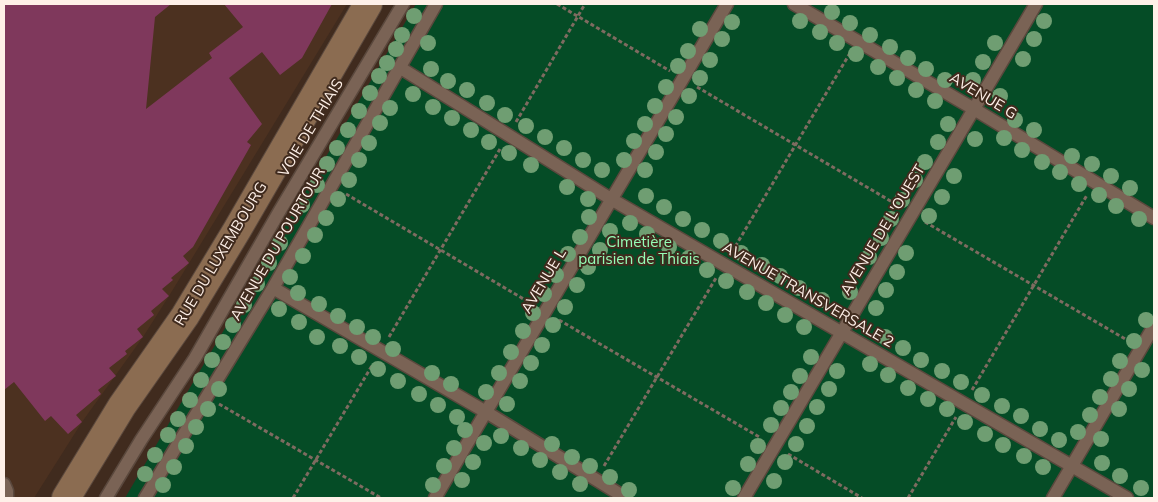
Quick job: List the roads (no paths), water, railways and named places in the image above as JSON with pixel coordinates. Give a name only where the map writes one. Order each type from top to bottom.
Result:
[{"type":"street","name":"RUE DU LUXEMBOURG","points":[[66,498],[122,406],[190,307],[237,230],[368,4]]},
{"type":"lane","name":"VOIE DE THIAIS","points":[[106,498],[141,440],[195,358],[403,4]]},
{"type":"lane","name":"AVENUE DU POURTOUR","points":[[144,498],[273,288],[436,4]]},
{"type":"lane","name":"AVENUE L","points":[[435,498],[727,4]]},
{"type":"lane","name":"AVENUE G","points":[[794,4],[974,109],[1154,218]]},
{"type":"lane","name":"AVENUE DE L'OUEST","points":[[744,498],[1036,4]]},
{"type":"lane","name":"AVENUE TRANSVERSALE 2","points":[[399,67],[611,199],[1127,498]]},
{"type":"lane","points":[[273,288],[486,412],[626,498]]},
{"type":"lane","points":[[1052,498],[1154,326]]},
{"type":"lane","points":[[4,484],[7,498]]},
{"type":"park label","name":"Cimetière parisien de Thiais","points":[[639,250]]}]
